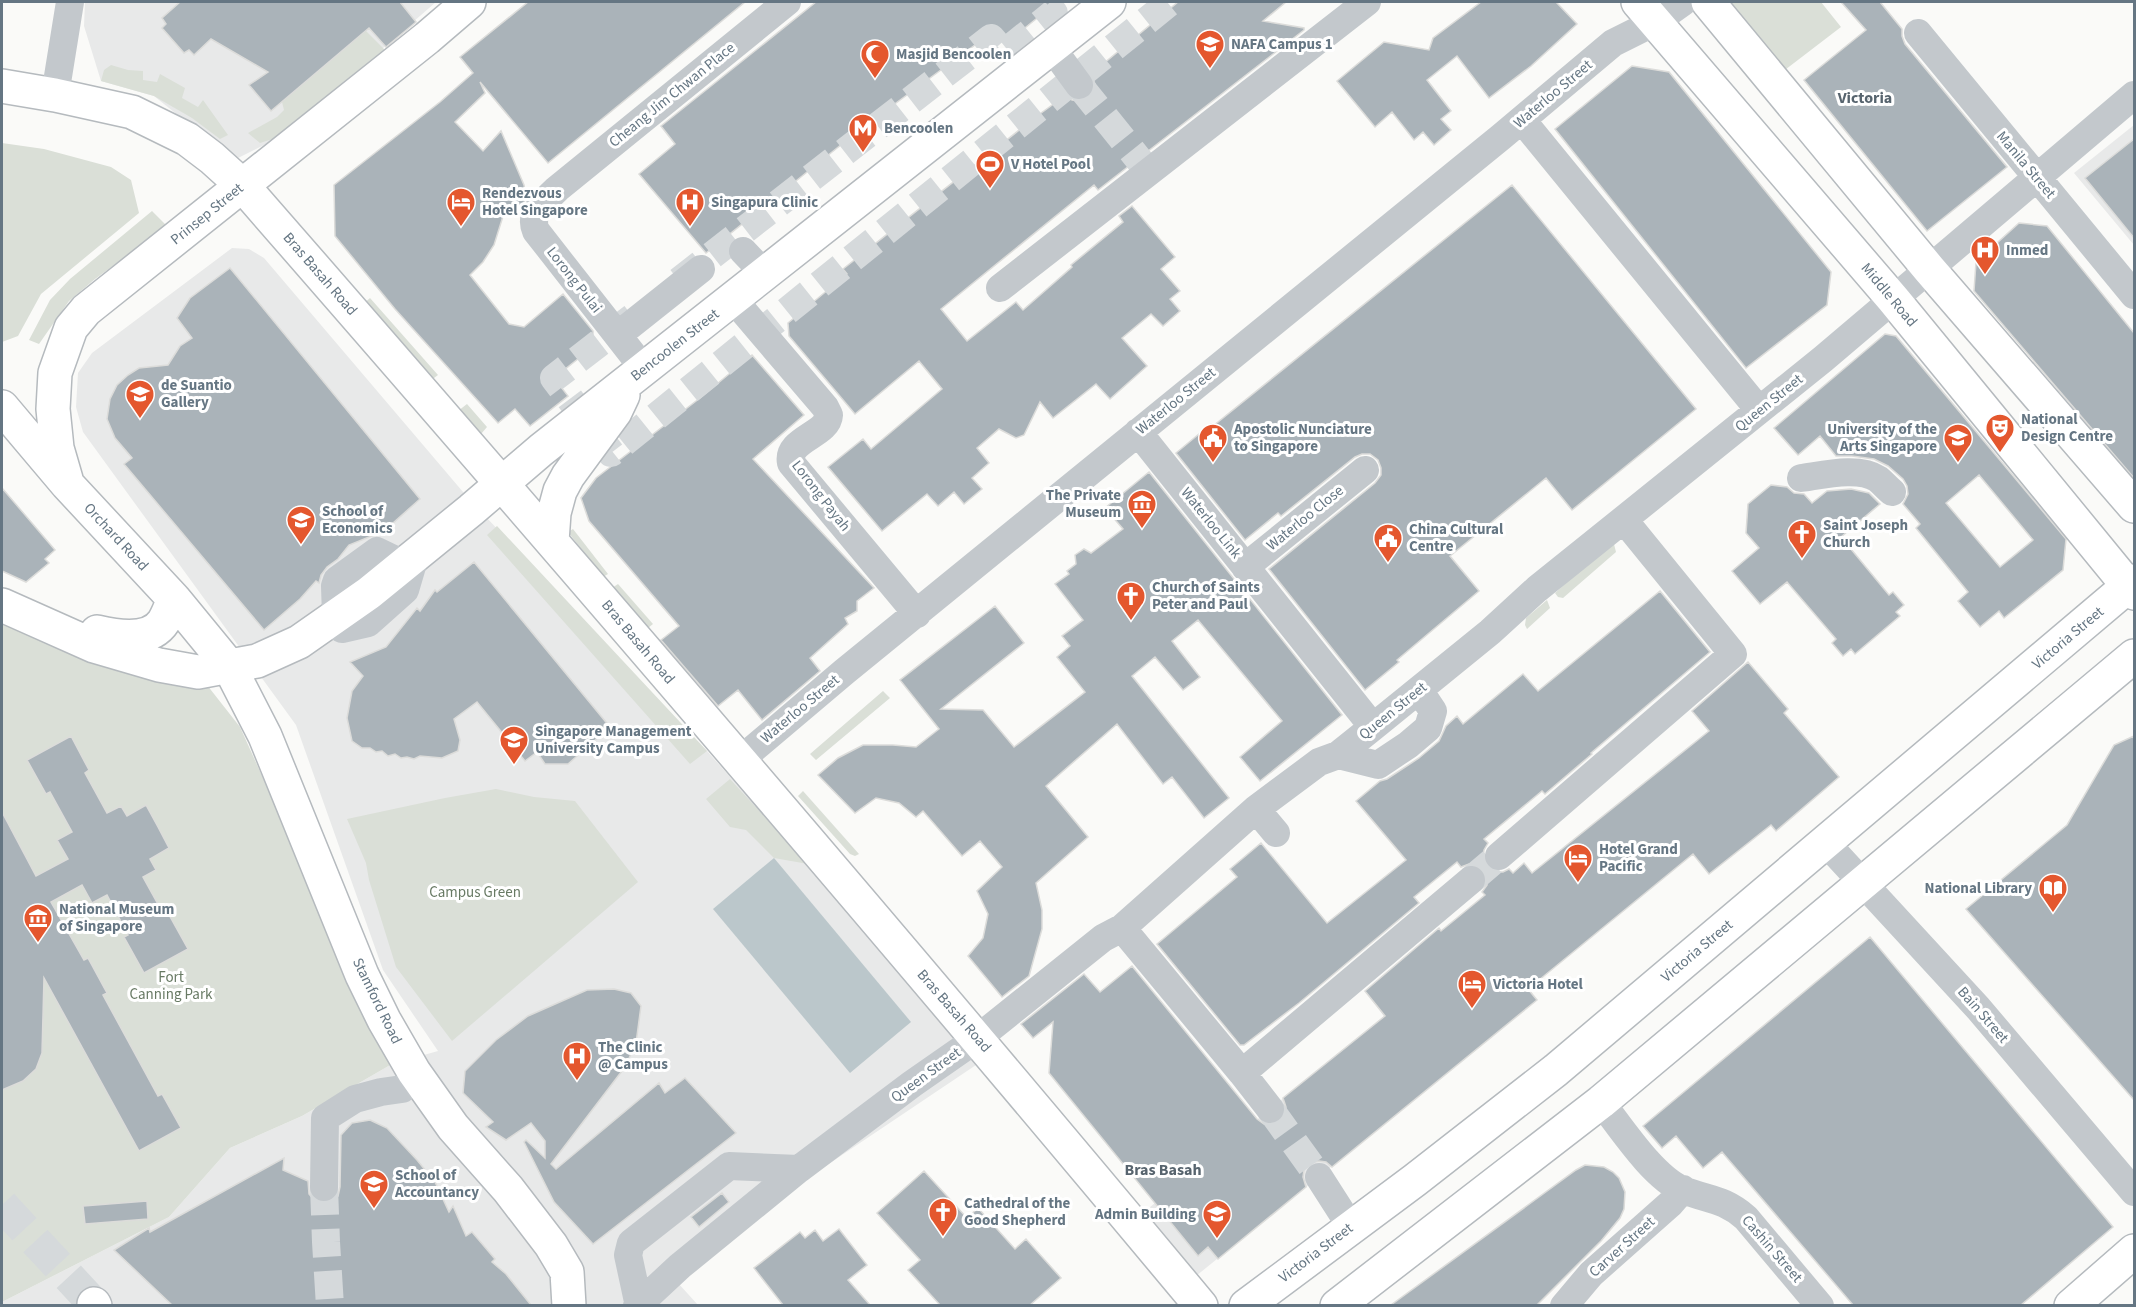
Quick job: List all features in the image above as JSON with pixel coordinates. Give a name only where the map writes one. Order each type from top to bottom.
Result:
[{"type":"main road","name":"Prinsep Street","points":[[67,484],[57,448],[53,410],[55,373],[71,328],[86,310],[469,2]]},
{"type":"main road","name":"Bencoolen Street","points":[[12,610],[93,646],[159,665],[198,672],[257,661],[299,642],[409,560],[731,300],[754,262],[1052,48],[1109,2]]},
{"type":"main road","points":[[1708,2],[1929,269],[2134,506]]},
{"type":"main road","name":"Middle Road","points":[[1644,7],[1893,299],[2133,586]]},
{"type":"main road","name":"Bras Basah Road","points":[[2,87],[55,95],[132,112],[187,139],[243,186],[502,483],[978,1038],[1201,1305]]},
{"type":"main road","points":[[552,541],[554,513],[560,491],[568,476],[615,412],[637,374]]},
{"type":"main road","name":"Orchard Road","points":[[2,407],[67,484],[174,598],[230,666]]},
{"type":"main road","name":"Victoria Street","points":[[1246,1305],[1415,1180],[1556,1070],[2133,586]]},
{"type":"main road","points":[[12,610],[115,636],[133,637],[152,633],[164,622],[174,598]]},
{"type":"main road","points":[[1337,1305],[1601,1102],[2134,656]]},
{"type":"main road","name":"Stamford Road","points":[[230,666],[266,736],[362,975],[384,1020],[414,1072],[453,1127],[508,1189],[551,1245],[567,1272],[569,1305]]},
{"type":"main road","points":[[2071,1305],[2134,1251]]},
{"type":"street","points":[[55,95],[70,2]]},
{"type":"street","name":"Cheang Jim Chwan Place","points":[[557,189],[787,2]]},
{"type":"street","points":[[1000,288],[1232,101],[1367,2]]},
{"type":"street","name":"Waterloo Street","points":[[739,761],[844,672],[1521,120],[1613,43],[1644,7],[1683,2]]},
{"type":"street","name":"Manila Street","points":[[1918,33],[2134,295]]},
{"type":"street","points":[[1052,48],[1079,85]]},
{"type":"street","name":"Queen Street","points":[[638,1305],[680,1266],[799,1169],[912,1084],[978,1038],[1103,938],[1122,928],[1256,809],[1319,762],[1338,755],[1419,690],[1490,632],[1546,582],[1823,359],[2036,178],[2133,100]]},
{"type":"street","points":[[1521,120],[1759,410]]},
{"type":"street","name":"Lorong Pulai","points":[[557,189],[539,206],[533,225],[637,374]]},
{"type":"street","points":[[628,327],[699,266],[731,300]]},
{"type":"street","name":"Lorong Payah","points":[[731,300],[829,414],[826,423],[794,449],[790,457],[791,463],[917,614]]},
{"type":"street","name":"Waterloo Link","points":[[1138,432],[1373,727]]},
{"type":"street","name":"Waterloo Close","points":[[1245,567],[1365,470]]},
{"type":"street","points":[[1802,478],[1840,472],[1864,474],[1876,478],[1892,492]]},
{"type":"street","points":[[1499,856],[1733,654],[1698,619],[1623,520]]},
{"type":"street","points":[[1338,755],[1378,765],[1408,745],[1428,728],[1433,711],[1419,690]]},
{"type":"street","points":[[1256,809],[1276,832]]},
{"type":"street","name":"Bain Street","points":[[1826,843],[1978,1008],[2134,1192]]},
{"type":"street","points":[[1242,1073],[1472,880]]},
{"type":"street","points":[[1122,928],[1270,1109]]},
{"type":"street","points":[[324,1186],[325,1118],[355,1099],[402,1089]]},
{"type":"street","name":"Cashin Street","points":[[1601,1102],[1676,1197],[1719,1200],[1734,1207],[1806,1268],[1820,1305]]},
{"type":"street","points":[[638,1305],[628,1255],[631,1243],[729,1166],[799,1169]]},
{"type":"street","points":[[1319,1177],[1351,1227]]},
{"type":"street","name":"Carver Street","points":[[1564,1305],[1598,1268],[1676,1197]]},
{"type":"shaded area","points":[[85,2],[436,2],[282,136],[234,160],[154,96],[101,81],[84,26]]},
{"type":"shaded area","points":[[2134,125],[2134,245],[2074,173]]},
{"type":"shaded area","name":"Singapore Management University Campus","points":[[232,248],[249,249],[264,258],[469,499],[707,751],[1128,1225],[1384,1016],[1366,992],[1404,960],[1477,1049],[1170,1297],[976,1065],[668,1272],[698,1305],[2,1306],[2,1302],[169,1217],[230,1148],[302,1116],[392,1064],[438,1051],[383,970],[296,725],[83,432],[76,407],[78,373],[92,353]]},
{"type":"shaded area","points":[[774,858],[911,1022],[850,1073],[713,909]]},
{"type":"green space","points":[[1698,2],[1821,2],[1841,27],[1764,86]]},
{"type":"green space","points":[[365,30],[386,51],[282,136],[260,143],[248,133],[277,117],[284,110],[282,102]]},
{"type":"green space","points":[[111,65],[143,71],[143,80],[157,82],[160,74],[185,88],[182,98],[198,107],[203,100],[228,135],[220,139],[192,118],[154,96],[101,81],[104,70]]},
{"type":"green space","points":[[2,143],[44,149],[111,167],[131,180],[139,213],[41,294],[18,336],[2,342]]},
{"type":"green space","points":[[152,211],[167,226],[69,301],[39,344],[29,340],[50,300],[70,279]]},
{"type":"green space","points":[[370,298],[438,375],[430,381],[362,305]]},
{"type":"green space","points":[[467,404],[487,427],[481,434],[458,411]]},
{"type":"green space","points":[[497,526],[707,751],[690,764],[487,535]]},
{"type":"green space","points":[[573,529],[608,574],[603,577],[568,532]]},
{"type":"green space","points":[[1613,540],[1616,552],[1563,598],[1558,597],[1555,593]]},
{"type":"green space","points":[[618,584],[653,624],[648,628],[612,588]]},
{"type":"green space","points":[[1547,600],[1550,608],[1527,629],[1526,618]]},
{"type":"green space","name":"Fort Canning Park","points":[[2,620],[207,685],[240,727],[392,1064],[302,1116],[230,1148],[169,1217],[2,1302]]},
{"type":"green space","points":[[883,691],[890,698],[816,760],[810,754]]},
{"type":"green space","points":[[730,779],[808,864],[774,858],[746,830],[730,827],[706,799]]},
{"type":"green space","name":"Campus Green","points":[[496,789],[534,797],[575,801],[638,882],[452,1041],[396,967],[369,880],[366,863],[347,819]]},
{"type":"green space","points":[[803,791],[859,854],[855,856],[850,854],[798,796]]},
{"type":"building","points":[[180,2],[400,2],[416,22],[386,47],[369,28],[271,111],[249,85],[268,72],[211,39],[194,55],[189,50],[184,53],[162,28],[166,24],[162,18]]},
{"type":"building","points":[[528,2],[745,2],[548,163],[480,82],[485,93],[455,122],[483,151],[501,131],[524,185],[526,198],[519,213],[504,213],[494,245],[483,262],[470,275],[509,324],[524,327],[563,294],[593,331],[593,347],[554,378],[568,396],[530,426],[515,409],[498,423],[395,309],[335,236],[334,185],[440,102],[473,73],[460,57]]},
{"type":"building","points":[[816,2],[1057,2],[1005,44],[994,31],[862,128],[706,253],[639,174],[675,144],[661,126]]},
{"type":"building","points":[[1178,2],[1286,2],[1263,21],[1304,28],[1304,30],[1098,190],[1094,185],[941,309],[967,341],[1016,302],[1023,310],[1072,267],[1071,265],[1123,222],[1119,216],[1132,206],[1175,257],[1161,269],[1180,291],[1170,299],[1180,311],[1163,326],[1151,314],[1122,338],[1147,366],[1110,399],[1096,384],[1053,418],[1040,402],[1024,435],[1016,438],[999,429],[977,448],[989,463],[972,478],[982,489],[964,504],[954,492],[938,506],[927,494],[882,531],[828,467],[863,439],[871,449],[942,389],[919,361],[855,414],[789,336],[788,323],[847,274],[843,269],[1037,116],[1066,95],[1072,100],[1080,101],[1089,98],[1094,92],[1095,84],[1091,74]]},
{"type":"building","points":[[1481,2],[1556,2],[1577,24],[1531,66],[1489,98],[1457,56],[1427,80],[1451,111],[1441,119],[1451,130],[1434,145],[1423,132],[1414,140],[1392,112],[1375,127],[1337,81],[1384,42],[1429,50],[1433,38]]},
{"type":"building","points":[[1841,2],[1880,2],[1902,29],[1905,44],[2007,167],[1927,231],[1804,80],[1866,30]]},
{"type":"building","points":[[1632,66],[1669,72],[1831,272],[1827,305],[1746,368],[1555,129]]},
{"type":"building","points":[[2134,139],[2134,238],[2085,178]]},
{"type":"building","points":[[1512,185],[1696,409],[1572,510],[1546,478],[1450,556],[1479,591],[1365,690],[1269,569],[1375,483],[1381,475],[1378,460],[1370,454],[1355,457],[1281,516],[1278,513],[1245,540],[1176,453],[1211,424],[1213,426]]},
{"type":"building","points":[[2019,223],[2047,226],[2134,333],[2134,478],[1974,291],[1976,262]]},
{"type":"building","points":[[230,268],[420,499],[384,531],[349,545],[338,559],[327,567],[319,583],[316,581],[300,599],[264,630],[124,464],[132,458],[115,438],[107,419],[110,399],[117,385],[139,368],[168,365],[180,346],[192,338],[177,318],[190,298]]},
{"type":"building","name":"National Design Centre","points":[[1885,334],[1896,336],[2066,539],[2063,570],[2004,618],[1999,611],[1980,627],[1958,601],[1968,592],[1916,528],[1920,524],[1903,504],[1908,494],[1903,479],[1888,466],[1874,459],[1836,456],[1820,436],[1798,455],[1774,428]],"holes":[[[1979,475],[2033,540],[2000,567],[1946,503]]]},
{"type":"building","points":[[752,355],[804,415],[753,459],[874,588],[857,601],[857,611],[845,618],[848,624],[810,658],[820,671],[762,720],[738,690],[718,706],[661,640],[679,626],[589,521],[581,498],[596,478]]},
{"type":"building","points":[[1149,472],[1342,715],[1260,781],[1240,757],[1282,721],[1198,620],[1172,641],[1200,677],[1183,690],[1155,657],[1132,676],[1229,798],[1204,818],[1172,777],[1163,784],[1117,724],[1046,786],[1088,837],[1036,883],[1042,910],[1042,929],[1029,976],[1002,997],[968,956],[983,938],[988,914],[977,891],[1002,867],[980,841],[962,856],[923,811],[916,817],[899,803],[876,798],[855,813],[818,775],[838,758],[863,745],[916,747],[939,729],[900,680],[995,606],[1024,643],[941,709],[983,710],[1014,747],[1085,692],[1057,657],[1070,646],[1062,636],[1083,620],[1055,584],[1069,574],[1067,571],[1076,564],[1075,555],[1084,549],[1091,553],[1123,529],[1105,508]]},
{"type":"building","name":"Saint Joseph Church","points":[[1771,485],[1787,487],[1794,493],[1804,494],[1812,503],[1827,491],[1851,489],[1869,493],[1880,504],[1841,537],[1889,595],[1893,592],[1904,605],[1896,612],[1900,616],[1855,654],[1851,649],[1843,656],[1832,643],[1836,639],[1787,582],[1760,604],[1732,571],[1759,548],[1746,533],[1748,504]]},
{"type":"building","points":[[2,488],[55,550],[45,559],[49,563],[26,582],[2,571]]},
{"type":"building","points":[[474,562],[610,727],[568,764],[545,764],[537,752],[525,761],[477,702],[454,719],[460,740],[458,751],[442,758],[420,756],[414,759],[401,758],[395,754],[388,756],[382,751],[376,752],[370,748],[362,748],[352,741],[347,718],[352,691],[363,676],[350,662],[386,647],[417,608],[420,611],[435,590],[437,592]]},
{"type":"building","points":[[1660,591],[1710,652],[1545,794],[1542,791],[1484,839],[1488,843],[1483,859],[1487,867],[1494,872],[1509,869],[1513,873],[1524,863],[1532,873],[1709,731],[1692,711],[1748,662],[1788,709],[1784,713],[1839,777],[1776,831],[1771,825],[1709,874],[1693,854],[1528,989],[1537,1000],[1332,1167],[1326,1162],[1310,1163],[1304,1170],[1303,1177],[1306,1187],[1218,1259],[1208,1247],[1198,1256],[1049,1073],[1053,1022],[1033,1038],[1021,1024],[1084,974],[1100,992],[1132,966],[1257,1119],[1264,1124],[1273,1125],[1280,1122],[1285,1116],[1286,1107],[1283,1098],[1385,1016],[1365,991],[1439,928],[1441,931],[1485,895],[1482,892],[1487,885],[1484,870],[1476,864],[1461,867],[1457,862],[1414,897],[1419,903],[1299,1003],[1244,1045],[1240,1045],[1157,944],[1237,877],[1230,869],[1261,843],[1327,923],[1406,860],[1356,801],[1380,781],[1387,779],[1419,758],[1439,741],[1446,726],[1457,716],[1463,724],[1523,674],[1538,691]]},
{"type":"building","name":"National Museum of Singapore","points":[[71,736],[89,770],[85,773],[107,813],[121,806],[127,816],[146,805],[169,848],[150,859],[156,870],[143,877],[164,915],[168,913],[188,949],[144,973],[124,937],[128,935],[107,895],[92,903],[82,885],[51,902],[84,960],[88,958],[107,993],[103,995],[158,1096],[162,1094],[181,1128],[139,1151],[44,978],[42,1053],[36,1069],[23,1081],[2,1090],[2,812],[36,876],[68,859],[57,840],[72,832],[50,792],[46,794],[27,760]]},
{"type":"building","name":"National Library","points":[[2134,736],[2134,1100],[1966,909],[2067,825],[2114,745]]},
{"type":"building","points":[[1870,937],[2113,1227],[2021,1305],[1853,1305],[1722,1152],[1703,1168],[1676,1136],[1662,1148],[1643,1126]]},
{"type":"building","points":[[614,989],[631,993],[641,1006],[636,1043],[625,1067],[551,1164],[556,1169],[659,1083],[665,1093],[685,1078],[736,1133],[593,1244],[554,1202],[524,1142],[526,1140],[545,1158],[545,1141],[531,1123],[506,1140],[486,1127],[493,1122],[463,1093],[465,1071],[496,1040],[528,1016],[587,990]]},
{"type":"building","points":[[370,1120],[387,1128],[417,1160],[435,1182],[449,1212],[453,1206],[466,1236],[472,1232],[495,1259],[492,1262],[506,1274],[531,1305],[172,1305],[114,1250],[149,1228],[150,1232],[284,1158],[283,1170],[308,1181],[309,1194],[315,1201],[332,1202],[338,1196],[340,1187],[341,1135],[352,1123]]},
{"type":"building","points":[[1585,1165],[1604,1167],[1619,1178],[1625,1192],[1624,1209],[1620,1218],[1601,1241],[1537,1305],[1391,1305],[1576,1170]]},
{"type":"building","name":"Cathedral of the Good Shepherd","points":[[924,1171],[967,1218],[978,1208],[1015,1249],[1026,1239],[1061,1278],[1030,1305],[940,1305],[908,1270],[920,1260],[877,1213]]},
{"type":"building","points":[[722,1193],[729,1202],[699,1227],[691,1217]]},
{"type":"building","points":[[147,1201],[148,1219],[85,1224],[83,1206]]},
{"type":"building","points":[[839,1229],[867,1265],[848,1280],[870,1305],[783,1305],[754,1268],[800,1232],[805,1238],[815,1230],[823,1241]]},
{"type":"tunnel","points":[[679,281],[991,38],[1004,53],[1054,13],[1045,2]]},
{"type":"tunnel","points":[[633,317],[554,378],[611,453],[1170,2]]},
{"type":"tunnel","points":[[1079,85],[1144,166]]},
{"type":"tunnel","points":[[1471,880],[1499,856]]},
{"type":"tunnel","points":[[1270,1109],[1319,1177]]},
{"type":"tunnel","points":[[324,1187],[330,1306]]},
{"type":"tunnel","points":[[2,1205],[94,1304]]},
{"type":"place","name":"NAFA Campus 1","points":[[1210,70]]},
{"type":"place","name":"Masjid Bencoolen","points":[[875,80]]},
{"type":"place","name":"Bencoolen","points":[[863,154]]},
{"type":"place","name":"V Hotel Pool","points":[[990,190]]},
{"type":"place","name":"Rendezvous Hotel Singapore","points":[[461,228]]},
{"type":"place","name":"Singapura Clinic","points":[[690,228]]},
{"type":"place","name":"Inmed","points":[[1985,276]]},
{"type":"place","name":"de Suantio Gallery","points":[[140,420]]},
{"type":"place","name":"National Design Centre","points":[[2000,454]]},
{"type":"place","name":"Apostolic Nunciature to Singapore","points":[[1213,464]]},
{"type":"place","name":"University of the Arts Singapore","points":[[1958,464]]},
{"type":"place","name":"The Private Museum","points":[[1142,530]]},
{"type":"place","name":"School of Economics","points":[[301,546]]},
{"type":"place","name":"Saint Joseph Church","points":[[1802,560]]},
{"type":"place","name":"China Cultural Centre","points":[[1388,564]]},
{"type":"place","name":"Church of Saints Peter and Paul","points":[[1131,622]]},
{"type":"place","name":"Singapore Management University Campus","points":[[514,766]]},
{"type":"place","name":"Hotel Grand Pacific","points":[[1578,884]]},
{"type":"place","name":"National Library","points":[[2053,914]]},
{"type":"place","name":"National Museum of Singapore","points":[[38,944]]},
{"type":"place","name":"Victoria Hotel","points":[[1472,1010]]},
{"type":"place","name":"The Clinic @ Campus","points":[[577,1082]]},
{"type":"place","name":"School of Accountancy","points":[[374,1210]]},
{"type":"place","name":"Cathedral of the Good Shepherd","points":[[943,1238]]},
{"type":"place","name":"Admin Building","points":[[1217,1240]]},
{"type":"district","name":"Victoria","points":[[1865,98]]},
{"type":"district","name":"Bras Basah","points":[[1163,1170]]}]
